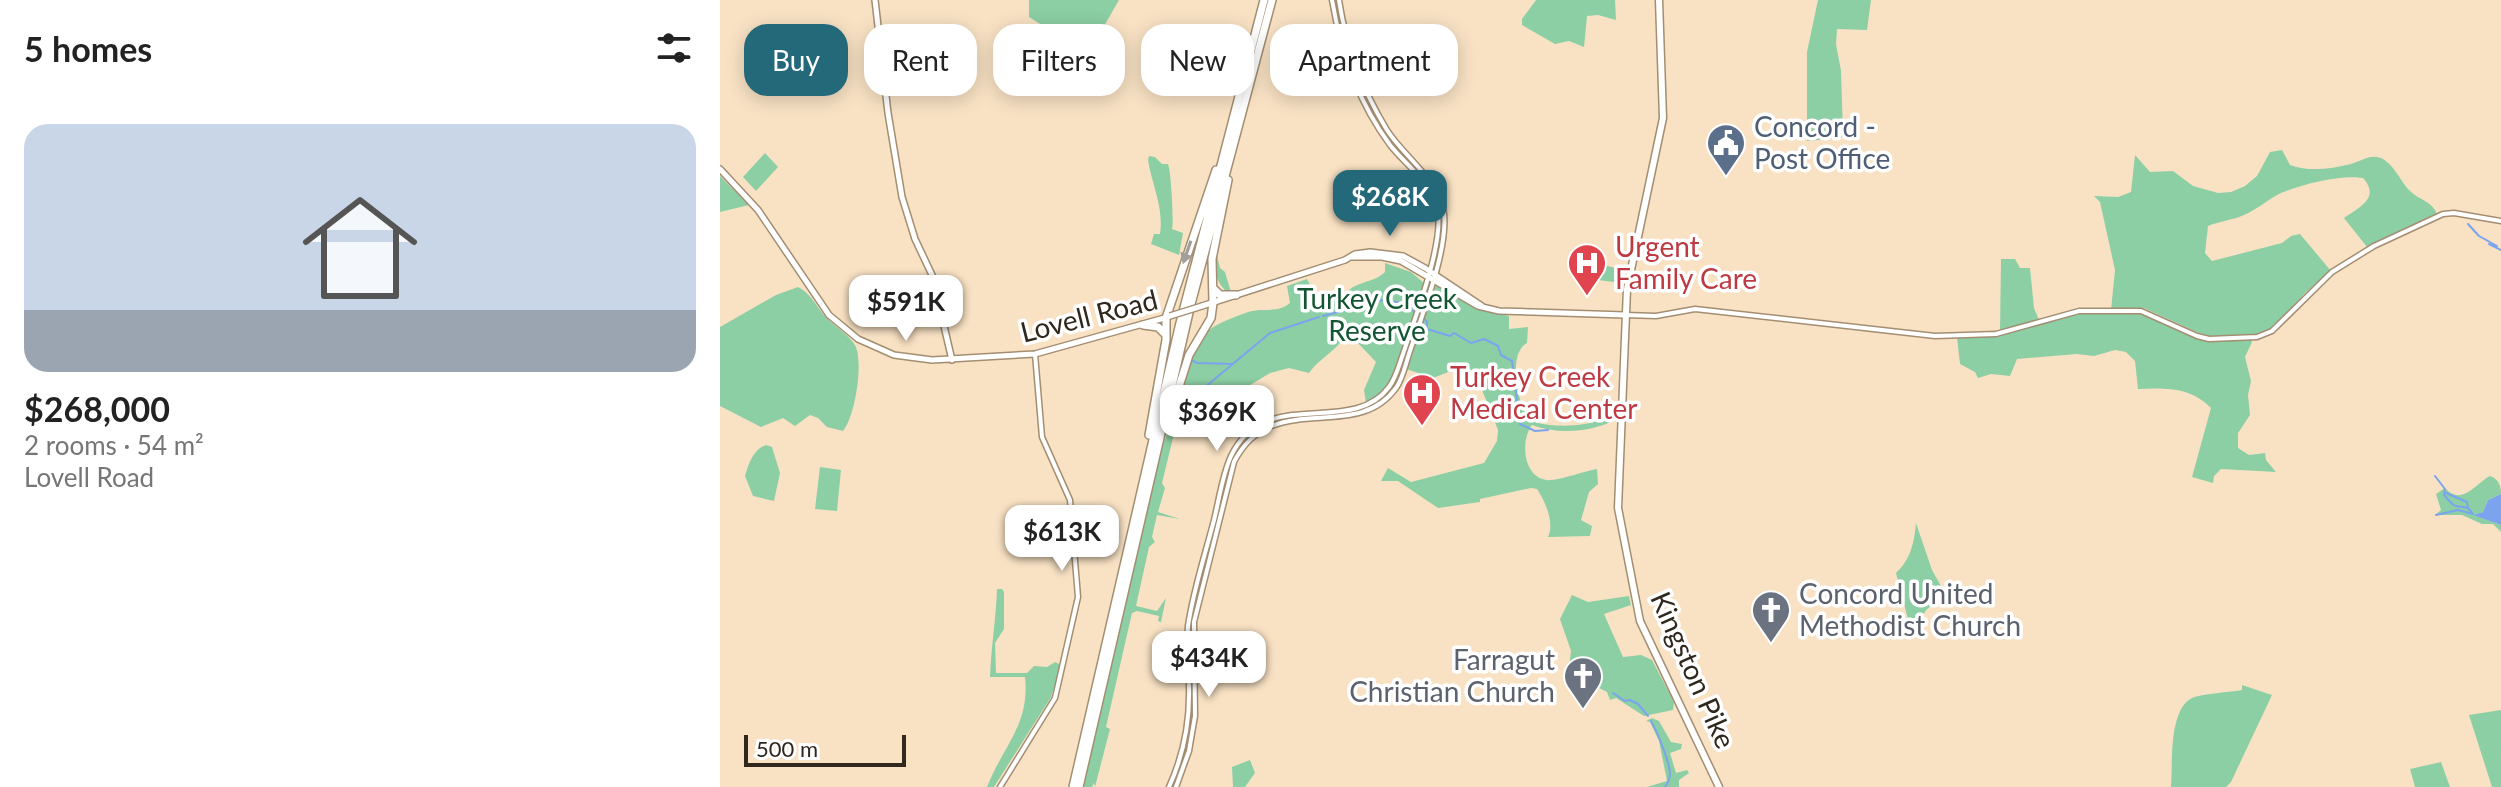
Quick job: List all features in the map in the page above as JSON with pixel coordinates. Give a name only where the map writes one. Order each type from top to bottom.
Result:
[{"type":"highway","points":[[1076,787],[1153,468],[1164,404],[1264,0]]},
{"type":"highway","points":[[1076,787],[1141,490],[1272,0]]},
{"type":"highway","points":[[1153,468],[1189,355],[1211,318],[1213,250],[1240,121]]},
{"type":"highway","points":[[1141,490],[1168,317],[1231,126]]},
{"type":"highway","points":[[1212,287],[1218,294],[1236,295]]},
{"type":"highway","points":[[1143,325],[1161,329],[1166,340]]},
{"type":"main road","points":[[875,0],[888,113],[902,197],[915,239],[932,275],[952,360]]},
{"type":"main road","name":"Kingston Pike","points":[[1659,0],[1663,118],[1628,284],[1618,508],[1640,621],[1719,787]]},
{"type":"main road","name":"Lovell Road","points":[[720,169],[765,218],[825,310],[850,333],[873,347],[903,357],[952,360],[1035,354],[1143,325],[1359,253],[1403,256],[1482,306],[1512,313],[1625,315]]},
{"type":"street","points":[[1332,0],[1343,53],[1359,92],[1386,138],[1432,194],[1440,230]]},
{"type":"street","points":[[1169,787],[1184,749],[1189,718],[1188,627],[1231,457],[1249,432],[1275,417],[1347,410],[1376,400],[1391,386],[1397,373],[1431,274],[1443,209],[1437,192],[1388,132],[1364,89],[1350,51],[1339,0]]},
{"type":"street","points":[[1625,315],[1656,316],[1695,309],[1935,336],[1996,334],[2079,311],[2141,311],[2197,336],[2248,338],[2272,331],[2322,280],[2374,246],[2443,214],[2501,221]]},
{"type":"street","points":[[1176,787],[1189,751],[1195,716],[1194,622],[1237,456],[1249,439],[1273,424],[1359,413],[1383,401],[1401,378],[1418,315]]},
{"type":"street","points":[[1000,787],[1055,698],[1078,597],[1070,500],[1042,437],[1035,354]]},
{"type":"green space","points":[[1029,0],[1119,0],[1105,24],[1040,24],[1029,17]]},
{"type":"green space","points":[[1536,0],[1615,0],[1616,20],[1598,15],[1587,16],[1584,47],[1569,41],[1555,44],[1522,25],[1522,19]]},
{"type":"green space","points":[[1818,0],[1871,0],[1867,30],[1837,29],[1843,134],[1841,138],[1807,141],[1807,52]]},
{"type":"green space","points":[[2282,150],[2290,165],[2313,169],[2351,164],[2369,157],[2381,158],[2390,164],[2410,191],[2433,207],[2437,215],[2367,247],[2344,218],[2369,197],[2370,191],[2363,178],[2331,179],[2307,184],[2277,195],[2244,215],[2208,226],[2205,253],[2212,261],[2282,243],[2300,234],[2331,271],[2273,327],[2257,335],[2210,338],[2144,308],[2111,310],[2115,270],[2100,202],[2094,196],[2118,197],[2131,192],[2135,155],[2150,172],[2173,171],[2193,186],[2218,193],[2245,186],[2257,176],[2270,152]]},
{"type":"green space","points":[[765,153],[778,167],[756,191],[743,177]]},
{"type":"green space","points":[[1149,156],[1168,164],[1172,229],[1183,233],[1179,255],[1151,244],[1154,234],[1160,234],[1161,224]]},
{"type":"green space","points":[[720,176],[749,205],[720,212]]},
{"type":"green space","points":[[1225,219],[1217,255],[1231,292],[1221,285],[1215,267],[1218,237]]},
{"type":"green space","points":[[2001,259],[2015,259],[2020,268],[2030,268],[2034,308],[2039,320],[2000,331]]},
{"type":"green space","name":"Turkey Creek Reserve","points":[[1385,263],[1411,272],[1424,283],[1395,375],[1376,398],[1366,403],[1364,390],[1376,362],[1355,340],[1344,338],[1309,373],[1289,368],[1270,373],[1242,390],[1206,404],[1180,423],[1173,438],[1158,512],[1180,519],[1157,515],[1152,537],[1155,542],[1149,547],[1136,606],[1157,611],[1166,598],[1161,622],[1158,621],[1159,616],[1137,611],[1132,613],[1106,727],[1110,729],[1095,787],[1094,783],[1092,787],[1082,787],[1157,462],[1176,409],[1183,407],[1181,389],[1200,343],[1208,331],[1227,320],[1290,303],[1287,286],[1307,279],[1319,302],[1345,295],[1353,287],[1380,276],[1385,272]]},
{"type":"green space","points":[[1601,264],[1625,271],[1622,283],[1598,280]]},
{"type":"green space","points":[[1436,285],[1477,309],[1509,316],[1509,329],[1528,327],[1527,343],[1517,359],[1516,371],[1520,398],[1531,419],[1561,426],[1579,425],[1595,422],[1617,410],[1615,420],[1585,429],[1564,431],[1532,425],[1526,441],[1525,451],[1530,468],[1543,479],[1552,480],[1597,469],[1598,484],[1589,492],[1581,520],[1592,526],[1590,536],[1548,537],[1550,519],[1537,489],[1438,508],[1398,481],[1381,481],[1388,468],[1411,482],[1484,463],[1497,441],[1498,430],[1482,390],[1469,374],[1456,369],[1433,378],[1406,369]]},
{"type":"green space","points":[[798,287],[852,341],[858,353],[857,389],[843,431],[827,427],[810,415],[795,426],[783,418],[761,427],[720,406],[720,327],[776,295]]},
{"type":"green space","points":[[2138,312],[2202,340],[2251,340],[2245,357],[2251,381],[2248,395],[2250,415],[2238,433],[2238,448],[2249,455],[2265,453],[2266,460],[2276,472],[2221,469],[2214,476],[2213,483],[2192,477],[2211,408],[2186,392],[2138,389],[2135,361],[2126,352],[2115,350],[2094,356],[2077,354],[2017,359],[2010,376],[1991,374],[1978,378],[1975,372],[1960,364],[1957,337],[1997,336],[2080,313]]},
{"type":"green space","points":[[766,445],[772,447],[780,473],[774,501],[753,496],[745,476],[755,454]]},
{"type":"green space","points":[[820,467],[841,470],[837,511],[815,509]]},
{"type":"green space","points":[[2490,476],[2499,483],[2501,494],[2488,500],[2483,512],[2474,515],[2501,525],[2501,532],[2493,524],[2482,524],[2462,515],[2435,515],[2441,510],[2436,494],[2445,488],[2457,495],[2469,492]]},
{"type":"green space","points":[[1916,523],[1932,570],[1946,595],[1926,610],[1914,631],[1909,623],[1896,573],[1911,550]]},
{"type":"green space","points":[[997,589],[1004,592],[1004,629],[995,643],[996,673],[1027,673],[1034,666],[1047,667],[1055,662],[1061,665],[1051,697],[994,787],[987,787],[1014,735],[1025,694],[1025,677],[990,677]]},
{"type":"green space","points":[[1572,595],[1588,602],[1629,596],[1631,605],[1604,614],[1623,657],[1641,655],[1652,660],[1674,702],[1673,710],[1644,716],[1616,698],[1610,700],[1607,692],[1589,683],[1583,676],[1568,676],[1571,651],[1560,619]]},
{"type":"green space","points":[[2242,685],[2272,695],[2231,782],[2226,787],[2171,787],[2175,726],[2184,704],[2196,697],[2242,690]]},
{"type":"green space","points":[[2501,710],[2501,787],[2492,787],[2469,715]]},
{"type":"green space","points":[[1652,718],[1659,721],[1671,742],[1682,744],[1681,749],[1670,753],[1676,773],[1687,770],[1689,773],[1679,780],[1679,787],[1647,787],[1667,781],[1659,741],[1650,722],[1646,721]]},
{"type":"green space","points":[[1250,760],[1255,773],[1245,787],[1233,787],[1232,767]]},
{"type":"green space","points":[[2441,762],[2450,787],[2415,787],[2410,769]]},
{"type":"water","points":[[2501,494],[2501,525],[2473,515],[2483,512],[2488,500]]},
{"type":"waterway","points":[[2468,224],[2479,236],[2497,246]]},
{"type":"waterway","points":[[2489,244],[2501,250]]},
{"type":"waterway","points":[[1323,316],[1383,300],[1402,303],[1416,313]]},
{"type":"waterway","points":[[1422,316],[1427,322],[1427,329],[1450,336],[1454,333],[1471,343],[1484,339],[1498,346],[1501,355],[1512,361],[1520,424],[1535,431],[1548,430]]},
{"type":"waterway","points":[[1175,408],[1181,407],[1270,333],[1319,317]]},
{"type":"waterway","points":[[1191,360],[1197,363],[1233,364]]},
{"type":"waterway","points":[[2435,476],[2451,503],[2468,508],[2473,514]]},
{"type":"waterway","points":[[2446,493],[2467,502],[2468,508]]},
{"type":"waterway","points":[[2436,515],[2458,510],[2473,514]]},
{"type":"waterway","points":[[1613,693],[1625,701],[1638,704],[1648,716]]},
{"type":"waterway","points":[[1651,721],[1669,769],[1670,777],[1665,787]]},
{"type":"place","name":"Concord - Post Office","points":[[1726,177]]},
{"type":"place","name":"Urgent Family Care","points":[[1587,297]]},
{"type":"place","name":"Turkey Creek Medical Center","points":[[1422,427]]},
{"type":"place","name":"Concord United Methodist Church","points":[[1771,644]]},
{"type":"place","name":"Farragut Christian Church","points":[[1583,710]]}]
